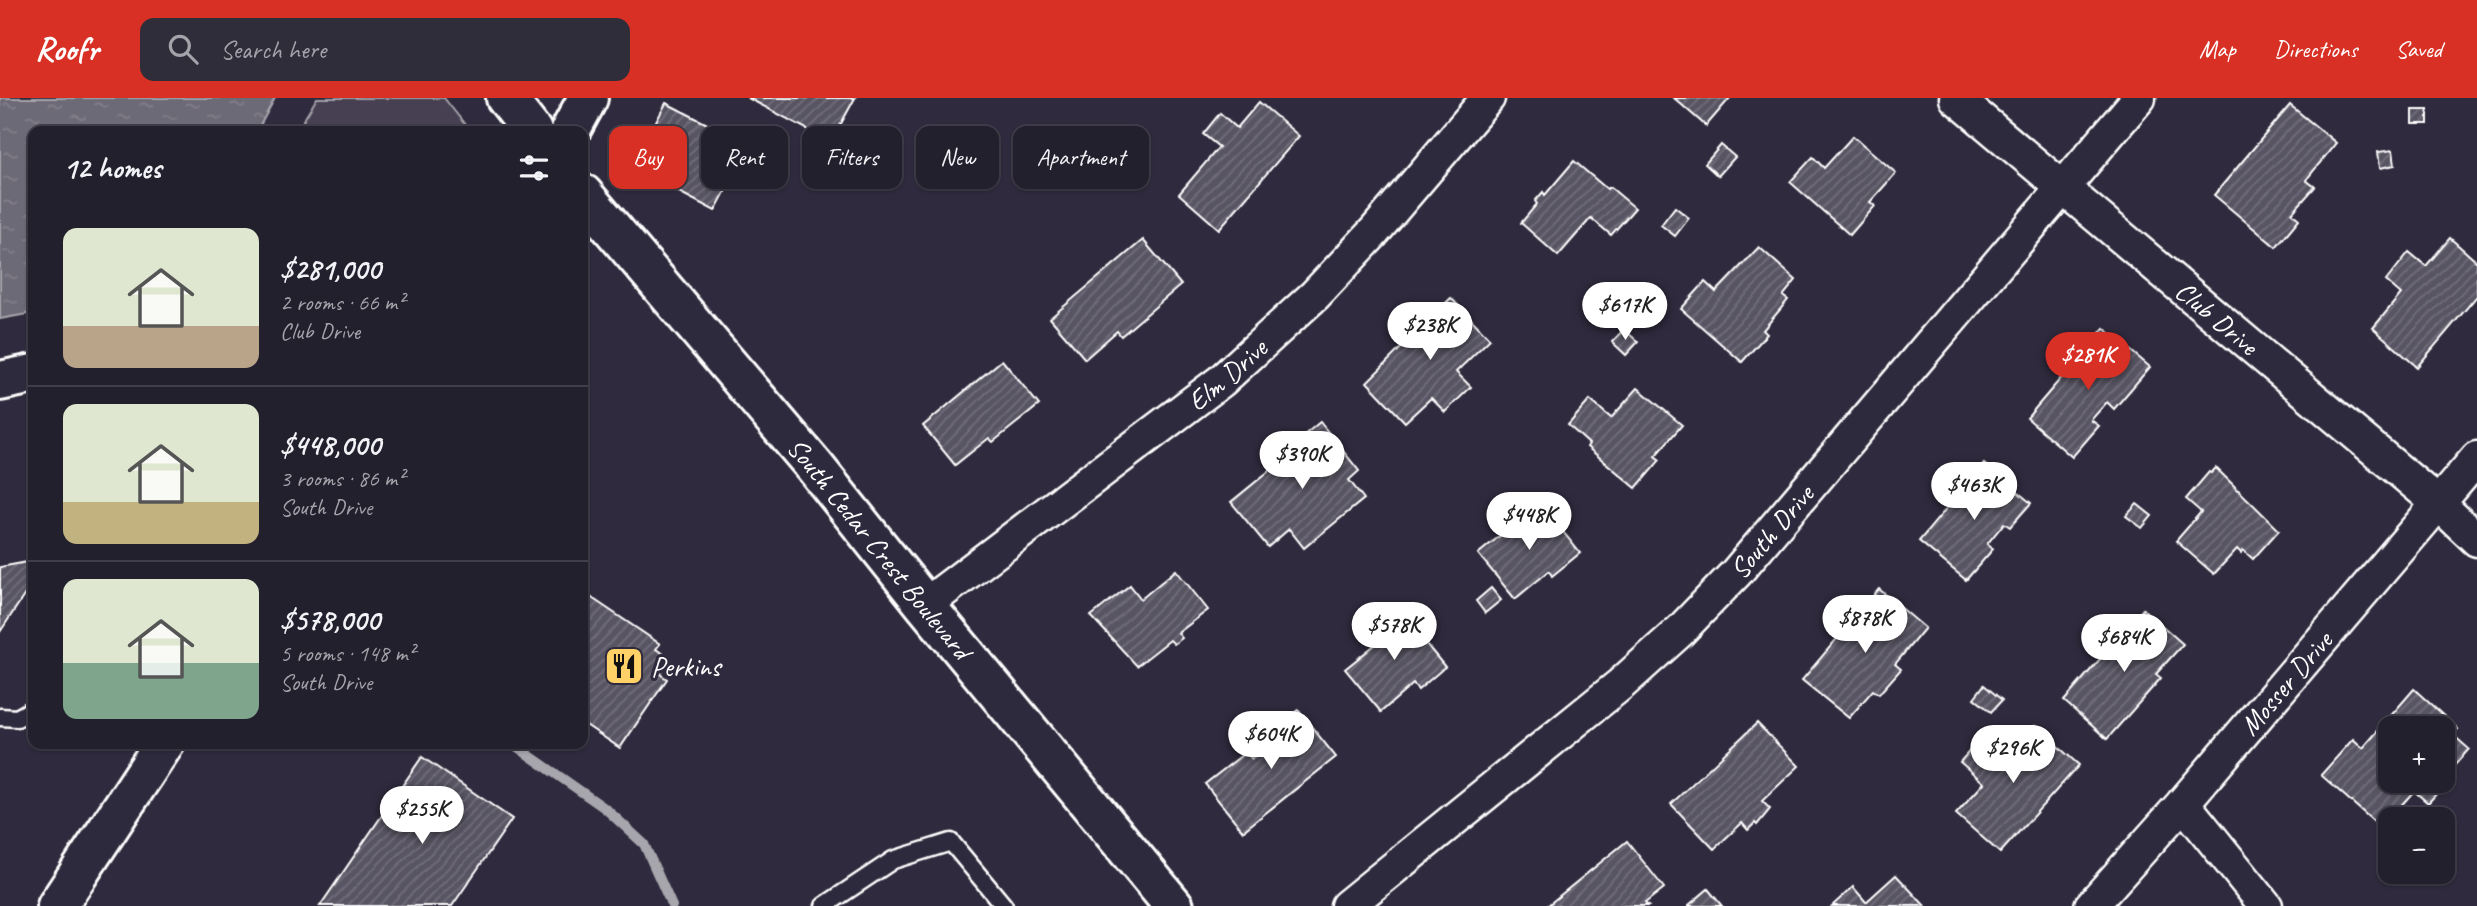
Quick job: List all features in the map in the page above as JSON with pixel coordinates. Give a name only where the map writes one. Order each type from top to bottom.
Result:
[{"type":"main road","points":[[506,98],[528,126]]},
{"type":"main road","points":[[573,126],[588,98]]},
{"type":"main road","name":"South Cedar Crest Boulevard","points":[[588,200],[815,467],[925,605],[1174,906]]},
{"type":"main road","points":[[0,381],[28,375]]},
{"type":"main road","points":[[57,906],[161,749]]},
{"type":"street","name":"Elm Drive","points":[[925,605],[1221,381],[1315,295],[1374,232],[1488,98]]},
{"type":"street","name":"Club Drive","points":[[1956,98],[2439,504],[2477,540]]},
{"type":"street","name":"South Drive","points":[[1347,906],[1621,684],[1680,631],[1736,573],[2139,98]]},
{"type":"street","name":"Mosser Drive","points":[[2091,906],[2183,803],[2477,458]]},
{"type":"street","points":[[2183,803],[2266,906]]},
{"type":"lane","points":[[0,717],[17,718],[28,712]]},
{"type":"lane","points":[[824,906],[893,860],[951,842],[1004,906]]},
{"type":"shaded area","points":[[317,98],[444,98],[466,126],[300,126]]},
{"type":"water","points":[[0,98],[275,98],[260,126],[28,126],[28,314],[0,319]]},
{"type":"building","points":[[748,98],[855,98],[840,126],[802,127]]},
{"type":"building","points":[[1674,98],[1730,98],[1706,126]]},
{"type":"building","points":[[1259,102],[1299,136],[1219,229],[1179,194],[1219,147],[1203,134],[1220,113],[1237,128]]},
{"type":"building","points":[[666,103],[711,126],[701,126],[701,189],[727,189],[715,211],[677,191],[687,189],[687,126],[654,126]]},
{"type":"building","points":[[2290,105],[2336,143],[2306,180],[2315,187],[2292,213],[2299,219],[2276,247],[2214,195]]},
{"type":"building","points":[[2413,110],[2428,110],[2428,124],[2413,124]]},
{"type":"building","points":[[1853,136],[1896,173],[1870,202],[1875,206],[1850,235],[1790,182],[1813,157],[1824,168]]},
{"type":"building","points":[[1721,145],[1735,157],[1718,176],[1705,164]]},
{"type":"building","points":[[2393,150],[2395,165],[2380,168],[2378,152]]},
{"type":"building","points":[[1574,161],[1635,208],[1611,235],[1591,218],[1558,256],[1521,223],[1537,204],[1535,201],[1543,192],[1545,195]]},
{"type":"building","points":[[1675,207],[1689,218],[1675,236],[1661,225]]},
{"type":"building","points":[[2450,238],[2477,262],[2477,296],[2417,367],[2373,328],[2401,294],[2386,281],[2409,252],[2426,266]]},
{"type":"building","points":[[1143,240],[1181,285],[1121,336],[1117,331],[1085,359],[1050,318]]},
{"type":"building","points":[[1759,247],[1796,280],[1783,296],[1788,300],[1763,330],[1767,334],[1742,362],[1681,309],[1705,282],[1716,292]]},
{"type":"building","points":[[1451,298],[1490,339],[1456,372],[1471,387],[1445,412],[1431,398],[1405,422],[1367,382],[1415,334],[1408,327],[1422,314],[1428,320]]},
{"type":"building","points":[[2104,328],[2150,367],[2114,409],[2107,402],[2091,420],[2099,426],[2072,457],[2027,418]]},
{"type":"building","points":[[1624,329],[1638,342],[1626,355],[1612,342]]},
{"type":"building","points":[[1002,360],[1039,405],[993,442],[989,438],[955,465],[923,426]]},
{"type":"building","points":[[1638,388],[1682,425],[1655,456],[1660,460],[1636,488],[1587,447],[1589,444],[1568,425],[1590,400],[1611,418]]},
{"type":"building","points":[[1320,422],[1359,471],[1349,480],[1364,499],[1304,548],[1289,529],[1268,547],[1231,502],[1290,454],[1286,450]]},
{"type":"building","points":[[1984,464],[2031,503],[2010,527],[2004,523],[1987,544],[1993,549],[1966,580],[1919,541]]},
{"type":"building","points":[[2216,468],[2279,530],[2253,559],[2243,550],[2241,553],[2237,549],[2214,574],[2176,541],[2201,512],[2186,499],[2209,472]]},
{"type":"building","points":[[1540,503],[1580,553],[1552,576],[1549,571],[1515,599],[1478,554]]},
{"type":"building","points":[[2137,504],[2152,516],[2142,528],[2126,516]]},
{"type":"building","points":[[28,562],[28,590],[0,632],[0,567]]},
{"type":"building","points":[[1176,570],[1208,610],[1178,633],[1182,638],[1174,644],[1170,640],[1137,666],[1091,616],[1130,585],[1141,599]]},
{"type":"building","points":[[1491,588],[1501,600],[1485,613],[1476,601]]},
{"type":"building","points":[[1879,589],[1925,628],[1895,664],[1901,669],[1879,694],[1873,690],[1849,718],[1802,680]]},
{"type":"building","name":"Perkins","points":[[588,595],[660,644],[656,649],[670,659],[660,674],[667,679],[620,748],[588,726]]},
{"type":"building","points":[[1395,606],[1445,667],[1418,690],[1413,684],[1381,712],[1345,669],[1382,639],[1371,626]]},
{"type":"building","points":[[2143,609],[2183,644],[2156,674],[2161,678],[2107,739],[2064,701]]},
{"type":"building","points":[[1984,685],[2002,700],[1991,712],[1974,698]]},
{"type":"building","points":[[2414,689],[2444,716],[2391,716]]},
{"type":"building","points":[[1298,710],[1336,757],[1243,831],[1205,784],[1246,752],[1252,759],[1273,742],[1267,734]]},
{"type":"building","points":[[1757,723],[1799,766],[1762,801],[1770,809],[1757,825],[1755,823],[1748,830],[1742,823],[1714,849],[1671,804]]},
{"type":"building","points":[[2035,726],[2079,765],[2000,853],[1956,814],[1984,783],[1960,762],[1986,732],[2010,754]]},
{"type":"building","points":[[2378,731],[2378,793],[2412,793],[2400,807],[2378,807],[2378,825],[2321,775],[2353,739],[2363,748]]},
{"type":"building","points":[[2455,737],[2469,749],[2455,765]]},
{"type":"building","points":[[422,757],[512,819],[452,906],[320,906]]},
{"type":"building","points":[[2416,793],[2437,793],[2428,803]]},
{"type":"building","points":[[1627,841],[1664,888],[1645,903],[1648,906],[1547,906]]},
{"type":"building","points":[[1896,875],[1925,906],[1832,906],[1853,887],[1866,902]]},
{"type":"building","points":[[1708,889],[1722,906],[1689,906],[1689,905]]},
{"type":"waterway","points":[[520,749],[606,809],[644,844],[672,906]]},
{"type":"place","name":"Perkins","points":[[624,666]]}]
